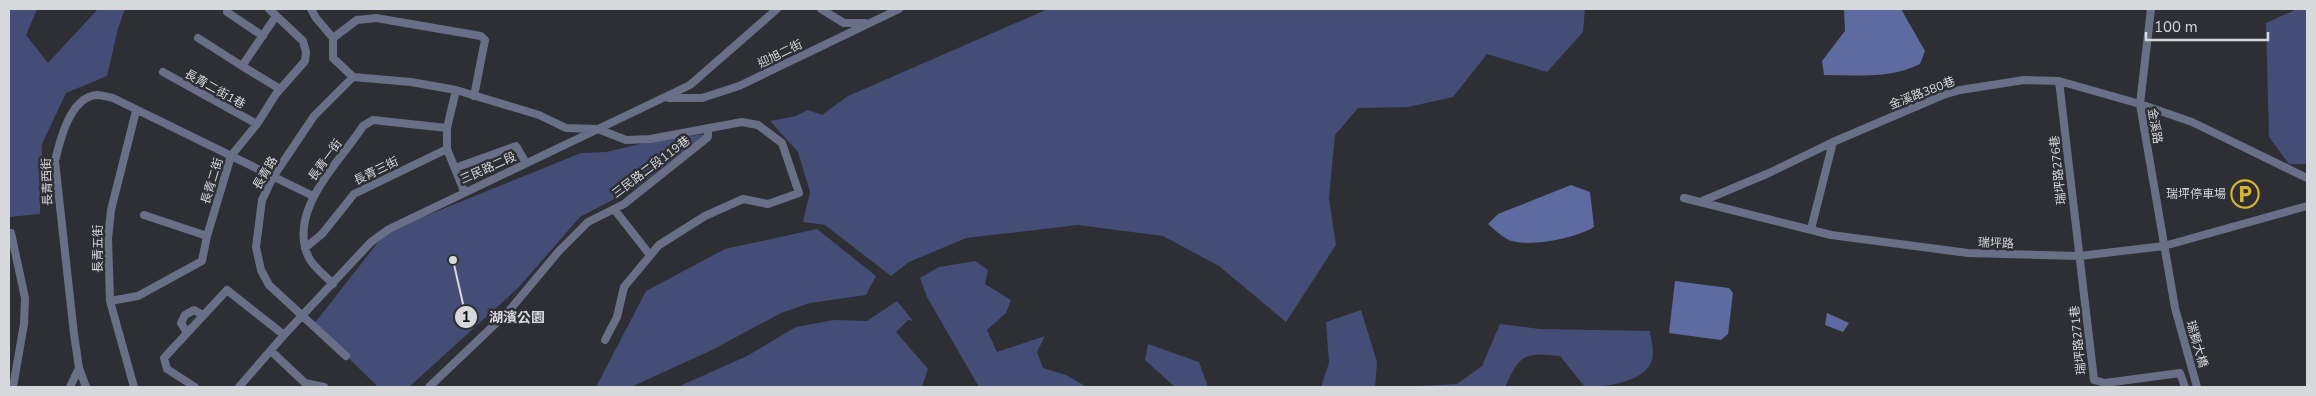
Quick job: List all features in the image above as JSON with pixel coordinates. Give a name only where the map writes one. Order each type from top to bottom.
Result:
[{"type":"street","points":[[242,66],[276,16],[269,9]]},
{"type":"street","points":[[311,9],[333,38],[333,58],[353,78],[411,82],[456,90],[539,115],[566,128],[598,129],[626,140],[650,138],[742,122],[758,125],[782,143],[799,193],[768,204],[743,199],[705,216],[679,230],[659,244],[624,287],[617,317],[604,340]]},
{"type":"street","name":"三民路二段","points":[[240,387],[284,335],[371,242],[389,228],[690,85],[777,9]]},
{"type":"street","points":[[821,9],[844,23],[867,24]]},
{"type":"street","name":"迎旭二街","points":[[666,98],[702,98],[739,86],[900,9]]},
{"type":"street","name":"金溪路","points":[[2151,9],[2140,104],[2175,308]]},
{"type":"street","points":[[227,12],[263,36]]},
{"type":"street","name":"長青二街","points":[[110,301],[138,296],[202,261],[207,236],[231,156],[257,124],[280,89],[305,61],[306,52],[303,41],[276,16]]},
{"type":"street","points":[[333,38],[357,20],[376,18],[481,36],[485,40],[474,96]]},
{"type":"street","points":[[198,38],[280,89]]},
{"type":"street","name":"長青二街1巷","points":[[163,72],[257,124]]},
{"type":"street","name":"長青路","points":[[346,356],[302,317],[270,285],[261,270],[256,248],[262,200],[273,177],[314,116],[353,78]]},
{"type":"street","name":"金溪路380巷","points":[[1700,202],[1769,173],[1833,142],[1951,93],[1974,87],[2024,80],[2059,81],[2140,104],[2192,122],[2307,178]]},
{"type":"street","name":"瑞坪路276巷","points":[[2059,81],[2071,199],[2080,256]]},
{"type":"street","points":[[456,90],[447,128],[447,149],[464,192]]},
{"type":"street","name":"長青西街","points":[[86,387],[79,368],[62,240],[55,161],[59,142],[75,108],[87,98],[98,95],[113,98],[136,111],[312,196]]},
{"type":"street","name":"長青五街","points":[[134,387],[110,301],[108,238],[111,210],[136,111]]},
{"type":"street","name":"長青一街","points":[[333,284],[310,261],[305,248],[304,224],[312,196],[363,126],[373,120],[447,128]]},
{"type":"street","name":"三民路二段119巷","points":[[429,387],[508,312],[558,251],[588,222],[624,204],[708,137],[708,128]]},
{"type":"street","points":[[1811,229],[1833,142]]},
{"type":"street","points":[[455,168],[516,146],[526,163]]},
{"type":"street","name":"長青三街","points":[[305,248],[322,234],[354,194],[447,149]]},
{"type":"street","name":"瑞坪路","points":[[1684,198],[1831,235],[1968,253],[2080,256],[2164,246],[2307,206]]},
{"type":"street","points":[[614,209],[650,255]]},
{"type":"street","points":[[144,215],[207,236]]},
{"type":"street","points":[[11,233],[25,298],[23,330],[13,387]]},
{"type":"street","name":"瑞坪路271巷","points":[[2080,256],[2094,380],[2105,383],[2180,373],[2185,387]]},
{"type":"street","points":[[195,387],[167,369],[164,358],[226,290],[284,335]]},
{"type":"street","name":"瑞獅大橋","points":[[2175,308],[2197,387]]},
{"type":"street","points":[[187,333],[182,323],[185,315],[194,310],[203,315]]},
{"type":"street","points":[[270,351],[305,383],[324,387]]},
{"type":"street","points":[[70,387],[79,368]]},
{"type":"shaded area","points":[[9,9],[37,9],[26,35],[48,63],[98,9],[125,9],[118,28],[107,76],[66,93],[42,144],[40,214],[9,217]]},
{"type":"shaded area","points":[[1048,9],[1585,9],[1583,32],[1547,72],[1487,54],[1453,97],[1408,107],[1358,108],[1335,135],[1329,199],[1336,245],[1286,322],[1219,266],[1163,236],[1078,225],[966,238],[909,262],[891,276],[825,225],[803,222],[810,192],[798,152],[770,121],[796,116],[808,110],[822,115],[848,96]]},
{"type":"shaded area","points":[[1844,9],[1901,9],[1925,51],[1920,64],[1909,69],[1885,74],[1824,75],[1822,61],[1845,31]]},
{"type":"shaded area","points":[[2297,9],[2307,9],[2307,164],[2289,164],[2269,137],[2266,23]]},
{"type":"shaded area","points":[[706,134],[637,187],[580,217],[518,288],[409,387],[378,387],[314,324],[386,232],[581,153],[606,152],[657,140]]},
{"type":"shaded area","points":[[1571,185],[1590,192],[1594,227],[1586,231],[1551,241],[1526,243],[1507,239],[1488,224],[1498,214]]},
{"type":"shaded area","points":[[817,229],[876,276],[866,295],[810,303],[781,313],[712,350],[631,387],[596,387],[646,291],[725,249]]},
{"type":"shaded area","points":[[975,261],[988,270],[985,284],[1011,300],[1006,313],[987,330],[997,352],[1045,336],[1037,352],[1043,368],[1066,375],[1087,387],[979,387],[927,297],[920,278],[939,267]]},
{"type":"shaded area","points":[[1675,281],[1729,288],[1733,293],[1728,334],[1721,340],[1669,333]]},
{"type":"shaded area","points":[[897,301],[913,321],[908,320],[896,332],[928,369],[922,387],[683,387],[682,385],[747,356],[796,327],[834,320],[867,321]]},
{"type":"shaded area","points":[[1361,310],[1377,362],[1375,387],[1321,387],[1329,363],[1326,322]]},
{"type":"shaded area","points":[[1827,313],[1849,323],[1843,332],[1825,325]]},
{"type":"shaded area","points":[[1500,324],[1540,329],[1650,331],[1653,354],[1651,363],[1637,377],[1626,381],[1604,386],[1585,387],[1560,356],[1538,355],[1520,361],[1505,387],[1399,387],[1457,384],[1482,366]]},
{"type":"shaded area","points":[[1148,344],[1199,362],[1208,387],[1175,387],[1145,360]]},
{"type":"place","name":"瑞坪停車場","points":[[2245,194]]},
{"type":"place","name":"湖濱公園","points":[[453,260]]}]
